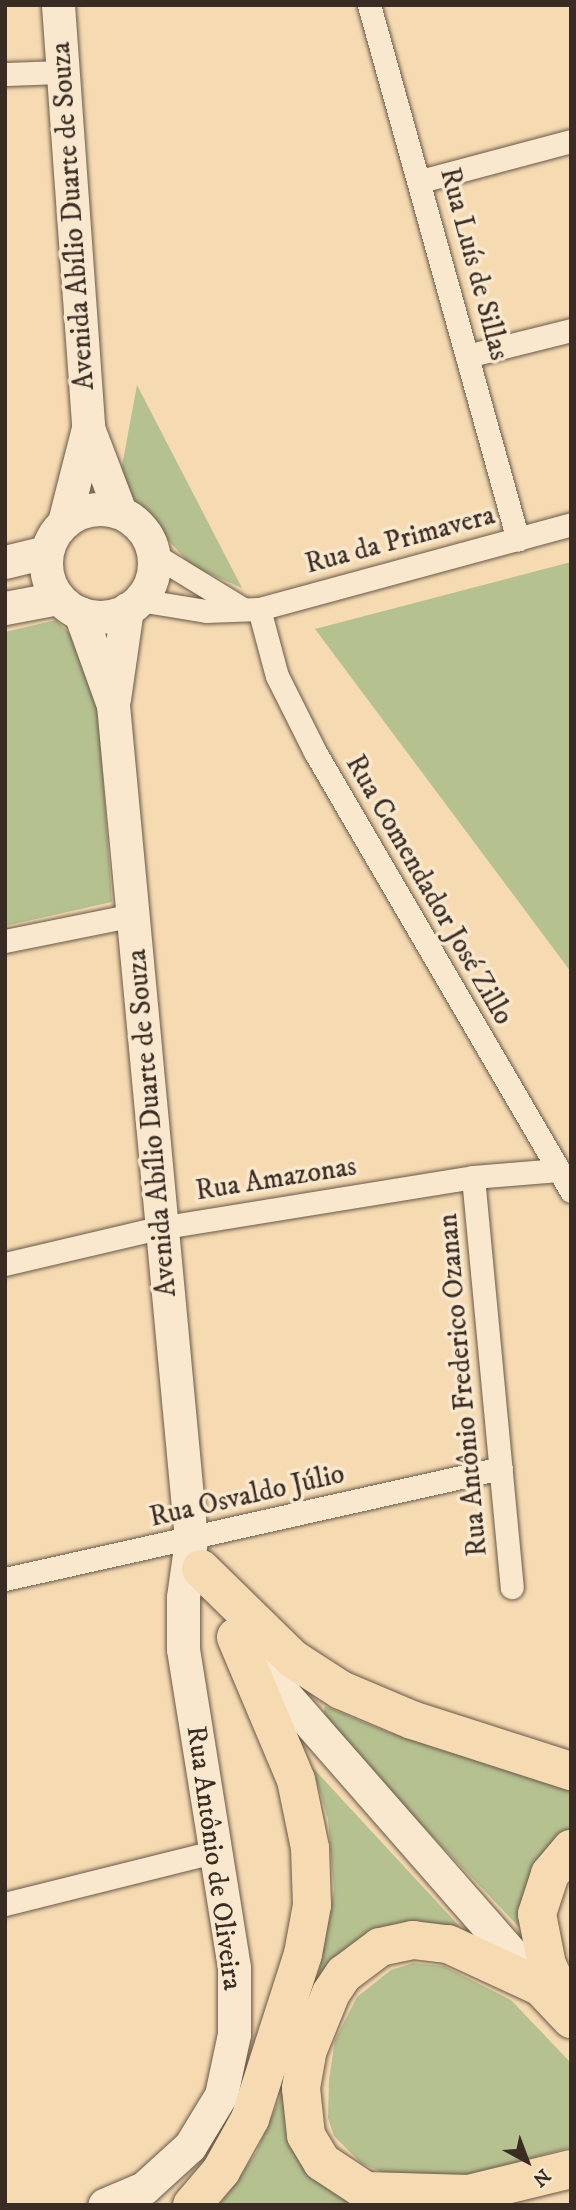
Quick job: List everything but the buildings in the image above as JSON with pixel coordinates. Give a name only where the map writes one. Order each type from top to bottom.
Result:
[{"type":"highway","points":[[196,1555],[293,1659],[341,1690],[412,1720],[571,1771]]},
{"type":"highway","points":[[191,2205],[221,2171],[250,2119],[303,1954],[312,1905],[310,1848],[296,1780],[236,1637]]},
{"type":"highway","points":[[571,1849],[550,1874],[537,1914],[547,1965],[571,2013]]},
{"type":"highway","points":[[469,2194],[366,2191],[321,2162],[306,2135],[301,2088],[308,2050],[331,1993],[344,1974],[380,1947],[413,1940],[448,1944],[541,1987],[571,2019]]},
{"type":"highway","points":[[423,2205],[571,2169]]},
{"type":"main road","name":"Avenida Abílio Duarte de Souza","points":[[58,5],[88,428],[120,512]]},
{"type":"main road","name":"Avenida Abílio Duarte de Souza","points":[[64,522],[88,428]]},
{"type":"main road","points":[[5,608],[69,606],[104,617],[133,604],[153,571],[153,554],[142,529],[120,512],[81,512],[64,522],[46,552],[45,569],[69,606]]},
{"type":"main road","points":[[5,562],[46,552]]},
{"type":"main road","name":"Avenida Abílio Duarte de Souza","points":[[133,604],[113,705],[134,915],[159,1228],[196,1555]]},
{"type":"main road","name":"Avenida Abílio Duarte de Souza","points":[[69,606],[113,705]]},
{"type":"main road","points":[[196,1555],[236,1637],[288,1702],[541,1987]]},
{"type":"main road","name":"Rua Antônio de Oliveira","points":[[104,2205],[144,2188],[190,2146],[221,2095],[234,2034],[234,1968],[183,1649],[183,1597],[196,1555]]},
{"type":"street","name":"Rua Luís de Sillas","points":[[369,5],[421,181],[518,540]]},
{"type":"street","points":[[5,74],[62,72]]},
{"type":"street","points":[[421,181],[571,141]]},
{"type":"street","points":[[467,356],[571,331]]},
{"type":"street","name":"Rua da Primavera","points":[[133,604],[206,611],[251,609],[571,524]]},
{"type":"street","points":[[153,554],[251,609]]},
{"type":"street","name":"Rua Comendador José Zillo","points":[[251,609],[277,676],[315,752],[571,1191]]},
{"type":"street","points":[[5,942],[134,915]]},
{"type":"street","name":"Rua Amazonas","points":[[5,1264],[159,1228],[473,1177],[559,1170]]},
{"type":"street","name":"Rua Antônio Frederico Ozanan","points":[[473,1177],[512,1587]]},
{"type":"street","name":"Rua Osvaldo Júlio","points":[[5,1579],[196,1555],[500,1468]]},
{"type":"street","points":[[5,1904],[214,1852]]},
{"type":"green space","points":[[137,385],[242,588],[192,566],[131,500],[120,477]]},
{"type":"green space","points":[[571,562],[571,972],[315,629]]},
{"type":"green space","points":[[56,620],[72,636],[98,707],[112,902],[5,926],[5,632]]},
{"type":"green space","points":[[325,1706],[385,1731],[571,1788],[571,1838],[525,1920],[518,1926],[350,1750],[323,1717]]},
{"type":"green space","points":[[313,1768],[460,1927],[423,1927],[316,1989],[334,1890],[328,1819]]},
{"type":"green space","points":[[413,1963],[444,1966],[511,2000],[571,2063],[571,2147],[469,2176],[396,2178],[361,2163],[334,2136],[328,2118],[329,2080],[335,2040],[357,1997],[391,1970]]},
{"type":"green space","points":[[289,2076],[357,2205],[219,2205],[256,2153]]}]
